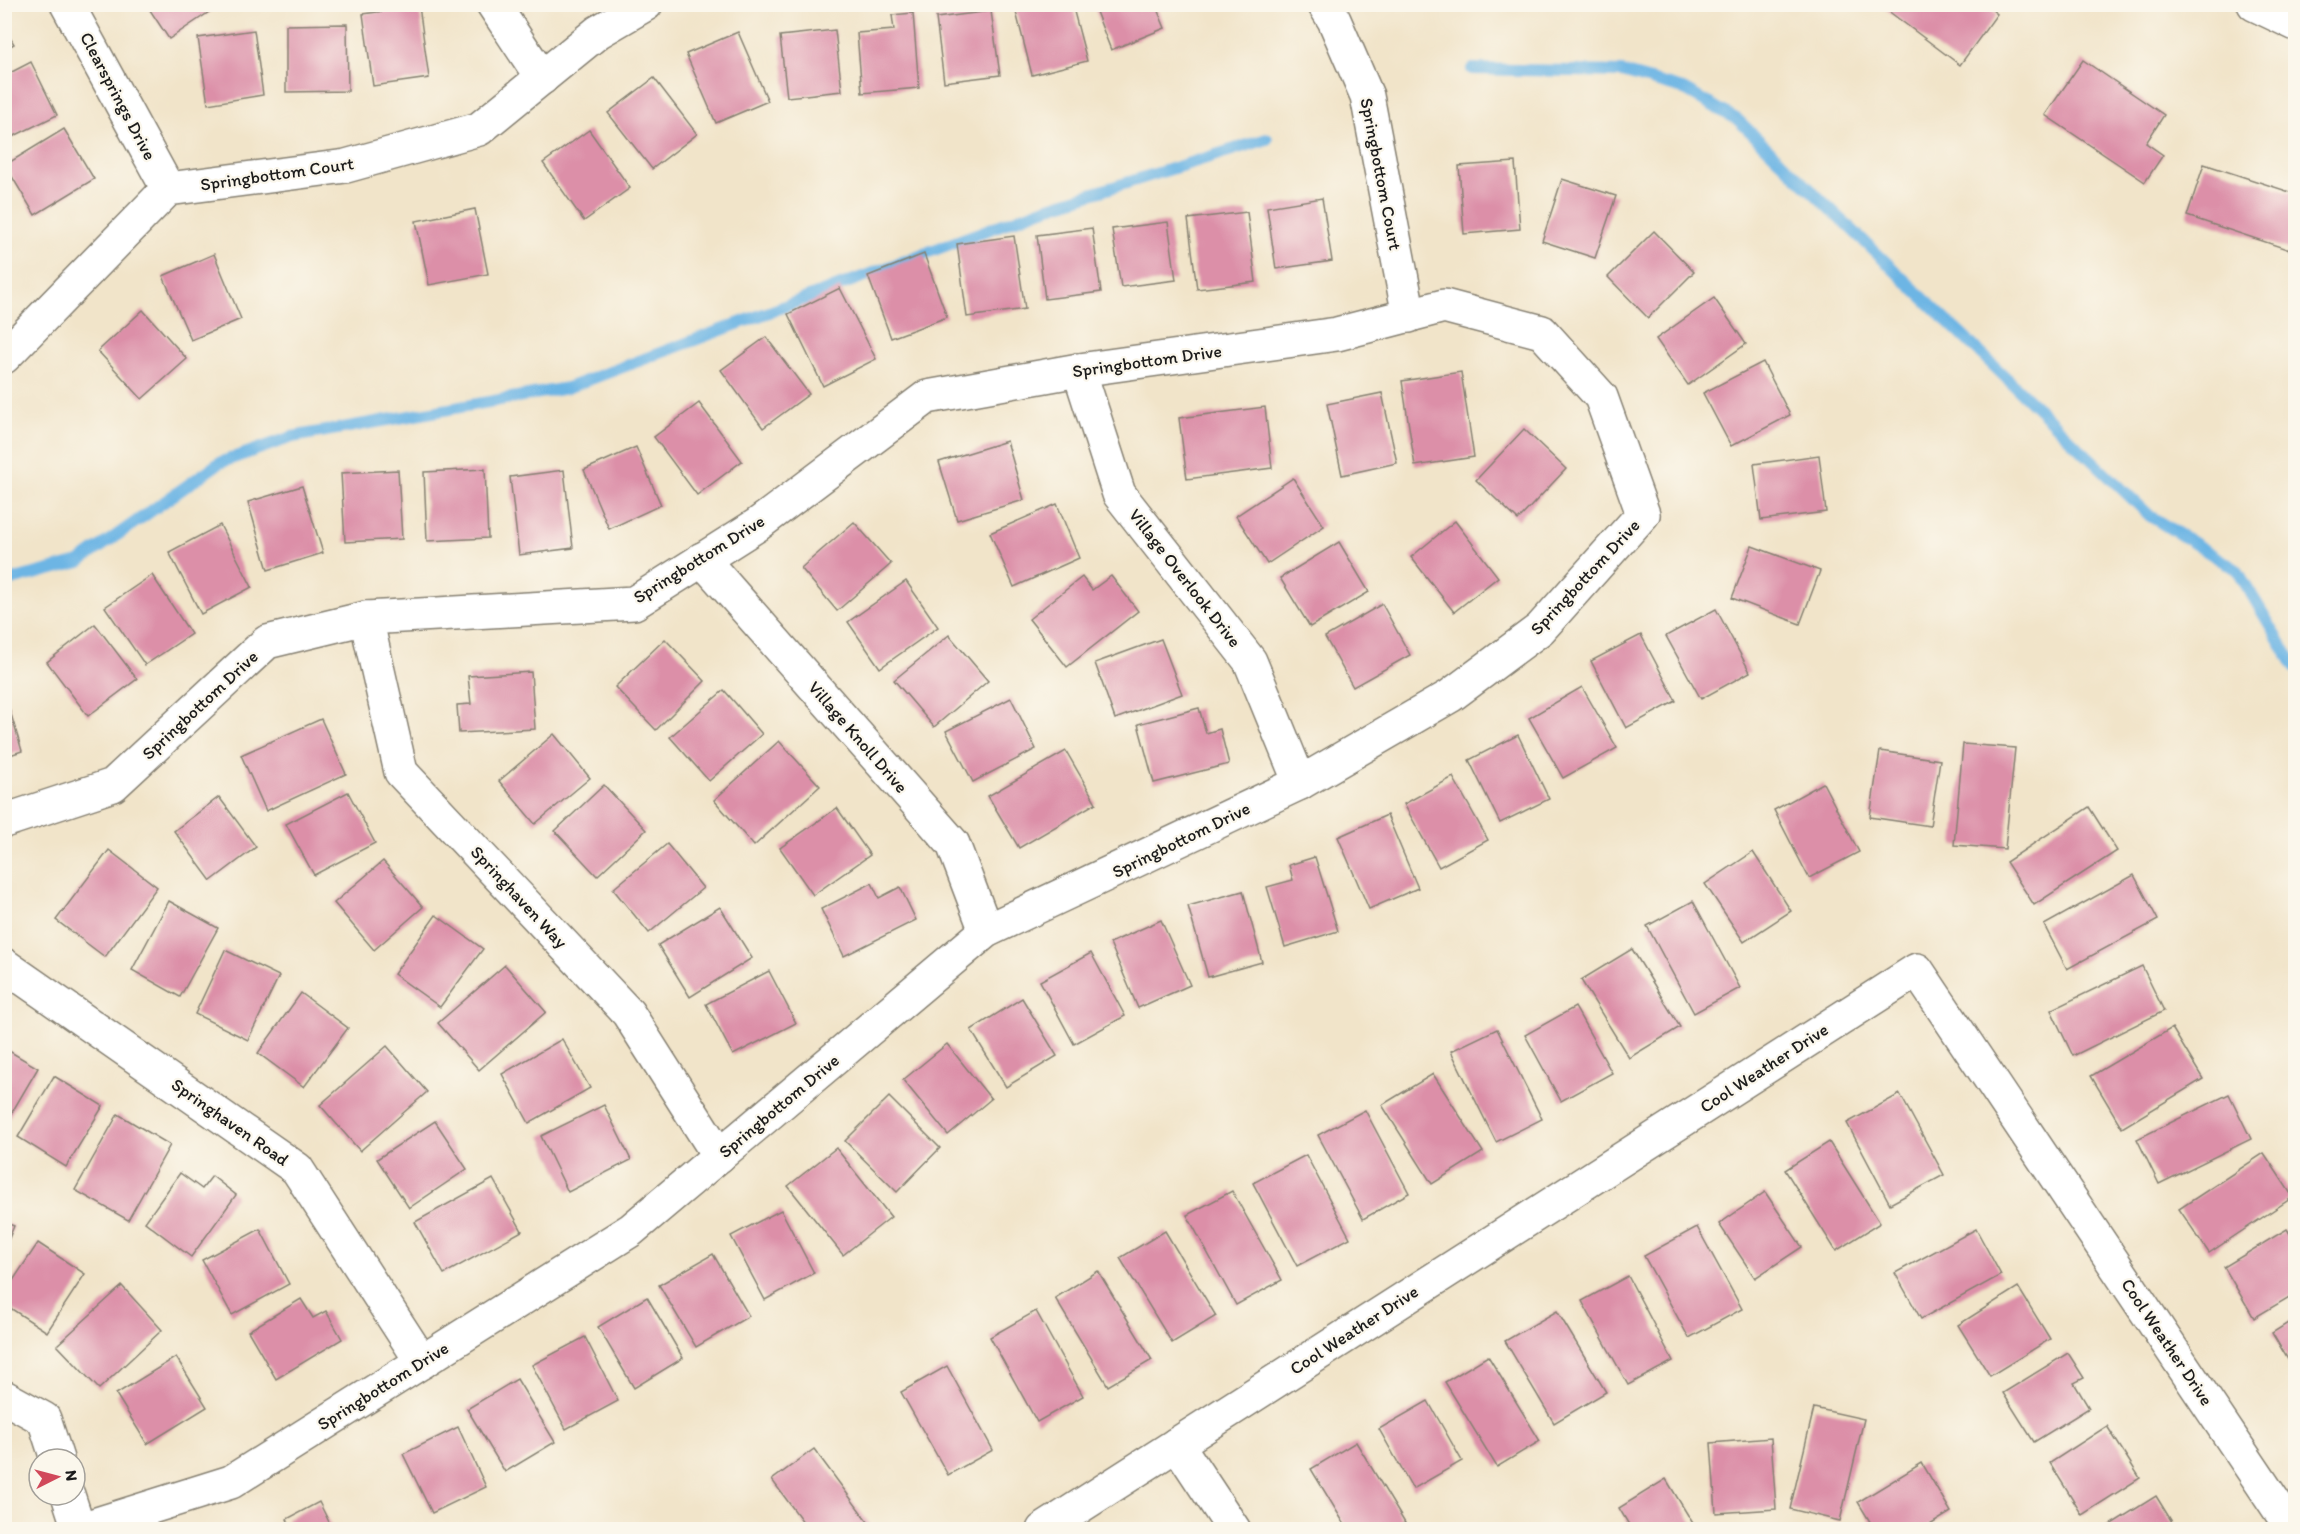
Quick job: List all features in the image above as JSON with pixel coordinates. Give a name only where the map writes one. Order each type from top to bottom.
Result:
[{"type":"street","name":"Clearsprings Drive","points":[[67,4],[168,189]]},
{"type":"street","points":[[493,4],[542,78]]},
{"type":"street","name":"Springbottom Court","points":[[168,189],[346,166],[479,129],[598,32],[646,4]]},
{"type":"street","name":"Springbottom Court","points":[[1323,4],[1334,20],[1366,96],[1409,316]]},
{"type":"street","points":[[2254,4],[2295,24]]},
{"type":"street","points":[[4,357],[168,189]]},
{"type":"street","name":"Springbottom Drive","points":[[4,821],[114,785],[267,642],[366,618],[634,603],[757,525],[927,397],[1079,370],[1337,334],[1444,306],[1542,332],[1601,397],[1643,514],[1540,629],[1450,696],[1300,783],[986,931],[631,1230],[231,1482],[78,1529]]},
{"type":"street","name":"Village Overlook Drive","points":[[1079,370],[1119,494],[1250,661],[1300,783]]},
{"type":"street","name":"Village Knoll Drive","points":[[702,559],[953,844],[986,931]]},
{"type":"street","name":"Springhaven Way","points":[[366,618],[402,772],[628,1013],[719,1156]]},
{"type":"street","name":"Springhaven Road","points":[[4,965],[297,1169],[422,1362]]},
{"type":"street","name":"Cool Weather Drive","points":[[1042,1530],[1917,970],[2293,1530]]},
{"type":"street","points":[[4,1397],[44,1419],[53,1447]]},
{"type":"street","points":[[1177,1444],[1234,1530]]},
{"type":"street","points":[[72,1507],[78,1529]]},
{"type":"building","points":[[146,4],[221,4],[169,39]]},
{"type":"building","points":[[1014,4],[1072,4],[1087,61],[1032,75]]},
{"type":"building","points":[[1093,4],[1155,4],[1165,28],[1111,50]]},
{"type":"building","points":[[1879,4],[1985,4],[1997,14],[1960,65]]},
{"type":"building","points":[[419,6],[429,78],[373,86],[363,14]]},
{"type":"building","points":[[991,11],[1000,75],[944,82],[936,18]]},
{"type":"building","points":[[913,13],[919,88],[862,93],[857,33],[894,30],[892,15]]},
{"type":"building","points":[[347,24],[348,91],[286,92],[286,25]]},
{"type":"building","points":[[4,28],[14,44],[4,50]]},
{"type":"building","points":[[254,30],[263,95],[208,104],[198,38]]},
{"type":"building","points":[[835,30],[842,91],[787,97],[780,36]]},
{"type":"building","points":[[738,32],[768,101],[716,123],[686,54]]},
{"type":"building","points":[[2083,60],[2164,115],[2146,143],[2163,155],[2145,182],[2045,115]]},
{"type":"building","points":[[31,62],[57,115],[4,141],[4,76]]},
{"type":"building","points":[[654,78],[697,134],[652,169],[608,113]]},
{"type":"building","points":[[64,129],[94,179],[35,215],[5,165]]},
{"type":"building","points":[[589,130],[630,188],[584,221],[543,163]]},
{"type":"building","points":[[1515,162],[1520,229],[1464,234],[1459,166]]},
{"type":"building","points":[[2204,164],[2296,194],[2296,252],[2187,216]]},
{"type":"building","points":[[1562,179],[1616,196],[1595,258],[1542,241]]},
{"type":"building","points":[[1322,198],[1332,261],[1276,269],[1267,207]]},
{"type":"building","points":[[475,209],[488,274],[429,285],[416,221]]},
{"type":"building","points":[[1247,212],[1256,282],[1197,289],[1188,219]]},
{"type":"building","points":[[1168,222],[1176,280],[1121,287],[1112,229]]},
{"type":"building","points":[[1092,228],[1101,292],[1045,299],[1037,235]]},
{"type":"building","points":[[1654,231],[1694,272],[1648,318],[1608,277]]},
{"type":"building","points":[[1014,236],[1025,309],[967,317],[957,244]]},
{"type":"building","points":[[214,254],[241,319],[191,340],[163,276]]},
{"type":"building","points":[[924,254],[947,317],[891,338],[868,276]]},
{"type":"building","points":[[840,288],[876,359],[823,386],[788,314]]},
{"type":"building","points":[[1714,298],[1746,344],[1688,385],[1656,339]]},
{"type":"building","points":[[143,310],[187,359],[142,399],[98,351]]},
{"type":"building","points":[[766,337],[809,394],[763,428],[721,370]]},
{"type":"building","points":[[1763,362],[1790,415],[1731,446],[1703,393]]},
{"type":"building","points":[[1461,372],[1474,457],[1415,466],[1402,381]]},
{"type":"building","points":[[1382,393],[1397,463],[1342,475],[1327,404]]},
{"type":"building","points":[[699,403],[742,461],[697,495],[654,437]]},
{"type":"building","points":[[1265,407],[1272,468],[1187,479],[1179,418]]},
{"type":"building","points":[[1524,429],[1566,469],[1518,520],[1476,480]]},
{"type":"building","points":[[1007,441],[1024,500],[957,520],[939,462]]},
{"type":"building","points":[[636,447],[661,505],[609,529],[584,470]]},
{"type":"building","points":[[1819,455],[1826,512],[1761,520],[1754,464]]},
{"type":"building","points":[[485,469],[488,538],[427,541],[424,472]]},
{"type":"building","points":[[398,470],[402,539],[345,542],[341,473]]},
{"type":"building","points":[[564,470],[573,548],[519,555],[510,477]]},
{"type":"building","points":[[1293,478],[1324,526],[1267,564],[1236,516]]},
{"type":"building","points":[[302,486],[323,553],[268,570],[248,502]]},
{"type":"building","points":[[1057,504],[1079,558],[1014,587],[990,533]]},
{"type":"building","points":[[1455,521],[1498,577],[1454,612],[1411,557]]},
{"type":"building","points":[[854,522],[891,564],[837,611],[801,568]]},
{"type":"building","points":[[220,525],[252,587],[201,614],[169,552]]},
{"type":"building","points":[[1339,542],[1369,592],[1310,627],[1280,578]]},
{"type":"building","points":[[1752,546],[1820,571],[1800,624],[1732,598]]},
{"type":"building","points":[[152,575],[191,634],[145,665],[105,607]]},
{"type":"building","points":[[1111,576],[1138,611],[1067,667],[1029,619],[1082,577],[1092,590]]},
{"type":"building","points":[[906,581],[938,627],[880,668],[848,622]]},
{"type":"building","points":[[1382,604],[1410,655],[1353,687],[1325,637]]},
{"type":"building","points":[[1716,609],[1750,672],[1701,699],[1666,636]]},
{"type":"building","points":[[95,624],[137,679],[88,716],[47,662]]},
{"type":"building","points":[[949,635],[988,681],[934,727],[894,680]]},
{"type":"building","points":[[1641,635],[1676,701],[1626,728],[1591,661]]},
{"type":"building","points":[[665,639],[705,681],[656,730],[615,687]]},
{"type":"building","points":[[1161,639],[1182,694],[1115,719],[1095,663]]},
{"type":"building","points":[[531,672],[535,729],[459,733],[457,705],[471,704],[468,676]]},
{"type":"building","points":[[1582,687],[1617,748],[1563,778],[1529,718]]},
{"type":"building","points":[[724,690],[762,734],[709,781],[670,737]]},
{"type":"building","points":[[4,691],[22,751],[4,757]]},
{"type":"building","points":[[1011,698],[1036,749],[973,782],[946,731]]},
{"type":"building","points":[[1199,708],[1206,733],[1220,729],[1229,764],[1154,783],[1138,724]]},
{"type":"building","points":[[321,719],[346,774],[266,811],[241,755]]},
{"type":"building","points":[[554,734],[590,778],[535,824],[499,781]]},
{"type":"building","points":[[1518,735],[1549,799],[1500,823],[1469,760]]},
{"type":"building","points":[[779,741],[820,786],[754,846],[714,800]]},
{"type":"building","points":[[1963,744],[2015,748],[2005,849],[1954,845]]},
{"type":"building","points":[[1066,751],[1096,803],[1019,848],[988,796]]},
{"type":"building","points":[[1880,751],[1940,760],[1930,826],[1870,817]]},
{"type":"building","points":[[1453,777],[1488,840],[1439,867],[1404,804]]},
{"type":"building","points":[[1823,783],[1859,852],[1809,878],[1774,810]]},
{"type":"building","points":[[604,785],[646,830],[597,876],[555,831]]},
{"type":"building","points":[[348,792],[375,843],[314,875],[286,824]]},
{"type":"building","points":[[219,797],[256,847],[211,881],[174,831]]},
{"type":"building","points":[[2089,807],[2117,851],[2034,905],[2006,862]]},
{"type":"building","points":[[837,808],[870,855],[813,895],[780,848]]},
{"type":"building","points":[[1387,815],[1418,888],[1369,909],[1338,837]]},
{"type":"building","points":[[667,844],[703,888],[649,933],[613,889]]},
{"type":"building","points":[[109,850],[157,887],[105,957],[56,920]]},
{"type":"building","points":[[1753,852],[1791,911],[1744,942],[1705,884]]},
{"type":"building","points":[[1315,857],[1338,931],[1285,947],[1267,887],[1293,880],[1289,865]]},
{"type":"building","points":[[383,861],[423,907],[374,950],[334,903]]},
{"type":"building","points":[[2134,875],[2158,920],[2067,969],[2044,925]]},
{"type":"building","points":[[872,883],[879,898],[900,887],[916,920],[844,956],[821,909]]},
{"type":"building","points":[[1243,891],[1262,962],[1208,977],[1188,906]]},
{"type":"building","points":[[169,901],[218,928],[180,997],[132,970]]},
{"type":"building","points":[[1693,901],[1740,988],[1694,1013],[1647,926]]},
{"type":"building","points":[[720,907],[752,958],[690,997],[658,945]]},
{"type":"building","points":[[436,915],[483,949],[440,1007],[394,974]]},
{"type":"building","points":[[1161,920],[1190,985],[1138,1008],[1110,943]]},
{"type":"building","points":[[1632,949],[1680,1027],[1629,1058],[1581,980]]},
{"type":"building","points":[[225,950],[279,976],[248,1040],[195,1014]]},
{"type":"building","points":[[1091,953],[1125,1016],[1074,1044],[1040,981]]},
{"type":"building","points":[[505,965],[546,1012],[479,1070],[438,1023]]},
{"type":"building","points":[[2142,966],[2164,1011],[2073,1056],[2051,1010]]},
{"type":"building","points":[[769,971],[796,1023],[733,1055],[706,1004]]},
{"type":"building","points":[[301,993],[348,1028],[304,1087],[258,1053]]},
{"type":"building","points":[[1022,998],[1057,1056],[1006,1087],[971,1030]]},
{"type":"building","points":[[1575,1007],[1612,1073],[1561,1101],[1525,1035]]},
{"type":"building","points":[[2172,1028],[2203,1079],[2122,1128],[2091,1076]]},
{"type":"building","points":[[1497,1029],[1542,1119],[1496,1142],[1451,1051]]},
{"type":"building","points":[[562,1039],[590,1088],[529,1123],[502,1074]]},
{"type":"building","points":[[947,1044],[991,1099],[948,1135],[903,1080]]},
{"type":"building","points":[[387,1046],[427,1092],[360,1151],[320,1105]]},
{"type":"building","points":[[4,1048],[38,1068],[4,1126]]},
{"type":"building","points":[[1433,1074],[1483,1152],[1432,1184],[1382,1105]]},
{"type":"building","points":[[54,1076],[103,1106],[66,1167],[18,1137]]},
{"type":"building","points":[[1900,1094],[1944,1175],[1890,1204],[1847,1123]]},
{"type":"building","points":[[2229,1094],[2251,1139],[2159,1184],[2137,1139]]},
{"type":"building","points":[[889,1097],[940,1148],[897,1192],[845,1141]]},
{"type":"building","points":[[604,1105],[631,1160],[568,1192],[541,1136]]},
{"type":"building","points":[[1365,1110],[1409,1193],[1363,1219],[1318,1135]]},
{"type":"building","points":[[118,1114],[170,1145],[128,1220],[75,1190]]},
{"type":"building","points":[[435,1121],[467,1169],[409,1208],[377,1159]]},
{"type":"building","points":[[1829,1142],[1880,1223],[1836,1251],[1785,1170]]},
{"type":"building","points":[[836,1148],[891,1217],[843,1255],[788,1186]]},
{"type":"building","points":[[2264,1153],[2293,1197],[2209,1253],[2179,1209]]},
{"type":"building","points":[[1306,1155],[1350,1238],[1297,1266],[1253,1183]]},
{"type":"building","points":[[180,1173],[202,1189],[212,1176],[236,1195],[191,1257],[145,1222]]},
{"type":"building","points":[[493,1179],[522,1231],[444,1274],[415,1222]]},
{"type":"building","points":[[1232,1191],[1282,1280],[1236,1305],[1187,1215]]},
{"type":"building","points":[[1765,1192],[1802,1247],[1755,1278],[1719,1224]]},
{"type":"building","points":[[781,1210],[814,1273],[765,1300],[731,1236]]},
{"type":"building","points":[[4,1222],[14,1226],[5,1248],[4,1248]]},
{"type":"building","points":[[1697,1227],[1742,1309],[1689,1338],[1644,1256]]},
{"type":"building","points":[[260,1229],[289,1284],[232,1315],[202,1260]]},
{"type":"building","points":[[1976,1229],[2001,1275],[1921,1319],[1895,1273]]},
{"type":"building","points":[[2287,1229],[2296,1243],[2296,1293],[2254,1318],[2224,1267]]},
{"type":"building","points":[[1165,1231],[1216,1316],[1172,1343],[1120,1258]]},
{"type":"building","points":[[38,1243],[85,1274],[47,1332],[4,1304],[4,1294]]},
{"type":"building","points":[[713,1254],[749,1316],[696,1347],[659,1285]]},
{"type":"building","points":[[1098,1271],[1152,1360],[1108,1386],[1055,1298]]},
{"type":"building","points":[[1628,1276],[1673,1361],[1628,1385],[1582,1301]]},
{"type":"building","points":[[122,1286],[162,1330],[99,1389],[57,1345]]},
{"type":"building","points":[[2018,1287],[2050,1339],[1990,1376],[1958,1325]]},
{"type":"building","points":[[647,1297],[683,1358],[634,1388],[598,1327]]},
{"type":"building","points":[[301,1299],[313,1318],[326,1311],[342,1339],[276,1379],[248,1331]]},
{"type":"building","points":[[1036,1311],[1083,1396],[1037,1422],[990,1337]]},
{"type":"building","points":[[1557,1311],[1606,1392],[1554,1423],[1505,1341]]},
{"type":"building","points":[[2296,1318],[2296,1373],[2272,1333]]},
{"type":"building","points":[[585,1337],[618,1401],[566,1429],[532,1365]]},
{"type":"building","points":[[2068,1353],[2084,1378],[2074,1383],[2089,1408],[2034,1442],[2003,1393]]},
{"type":"building","points":[[1488,1356],[1540,1441],[1497,1467],[1445,1382]]},
{"type":"building","points":[[176,1357],[207,1407],[147,1444],[116,1394]]},
{"type":"building","points":[[947,1366],[993,1450],[948,1475],[901,1392]]},
{"type":"building","points":[[517,1379],[555,1442],[505,1472],[467,1409]]},
{"type":"building","points":[[1428,1401],[1462,1461],[1413,1489],[1379,1429]]},
{"type":"building","points":[[1814,1408],[1864,1419],[1840,1521],[1790,1509]]},
{"type":"building","points":[[2107,1426],[2140,1478],[2082,1515],[2050,1463]]},
{"type":"building","points":[[458,1427],[486,1487],[432,1513],[403,1454]]},
{"type":"building","points":[[1771,1438],[1776,1509],[1716,1513],[1711,1443]]},
{"type":"building","points":[[1356,1442],[1405,1523],[1394,1530],[1348,1530],[1311,1469]]},
{"type":"building","points":[[814,1449],[874,1530],[809,1530],[772,1480]]},
{"type":"building","points":[[1922,1463],[1951,1512],[1922,1530],[1875,1530],[1858,1502]]},
{"type":"building","points":[[1666,1479],[1697,1530],[1632,1530],[1619,1508]]},
{"type":"building","points":[[2156,1496],[2177,1530],[2102,1530]]},
{"type":"building","points":[[319,1502],[333,1530],[292,1530],[287,1519]]},
{"type":"waterway","points":[[1472,69],[1622,72],[1683,89],[1738,120],[2150,516],[2237,570],[2296,669]]},
{"type":"waterway","points":[[4,582],[79,562],[219,463],[292,437],[567,388],[1043,209],[1267,139]]}]
